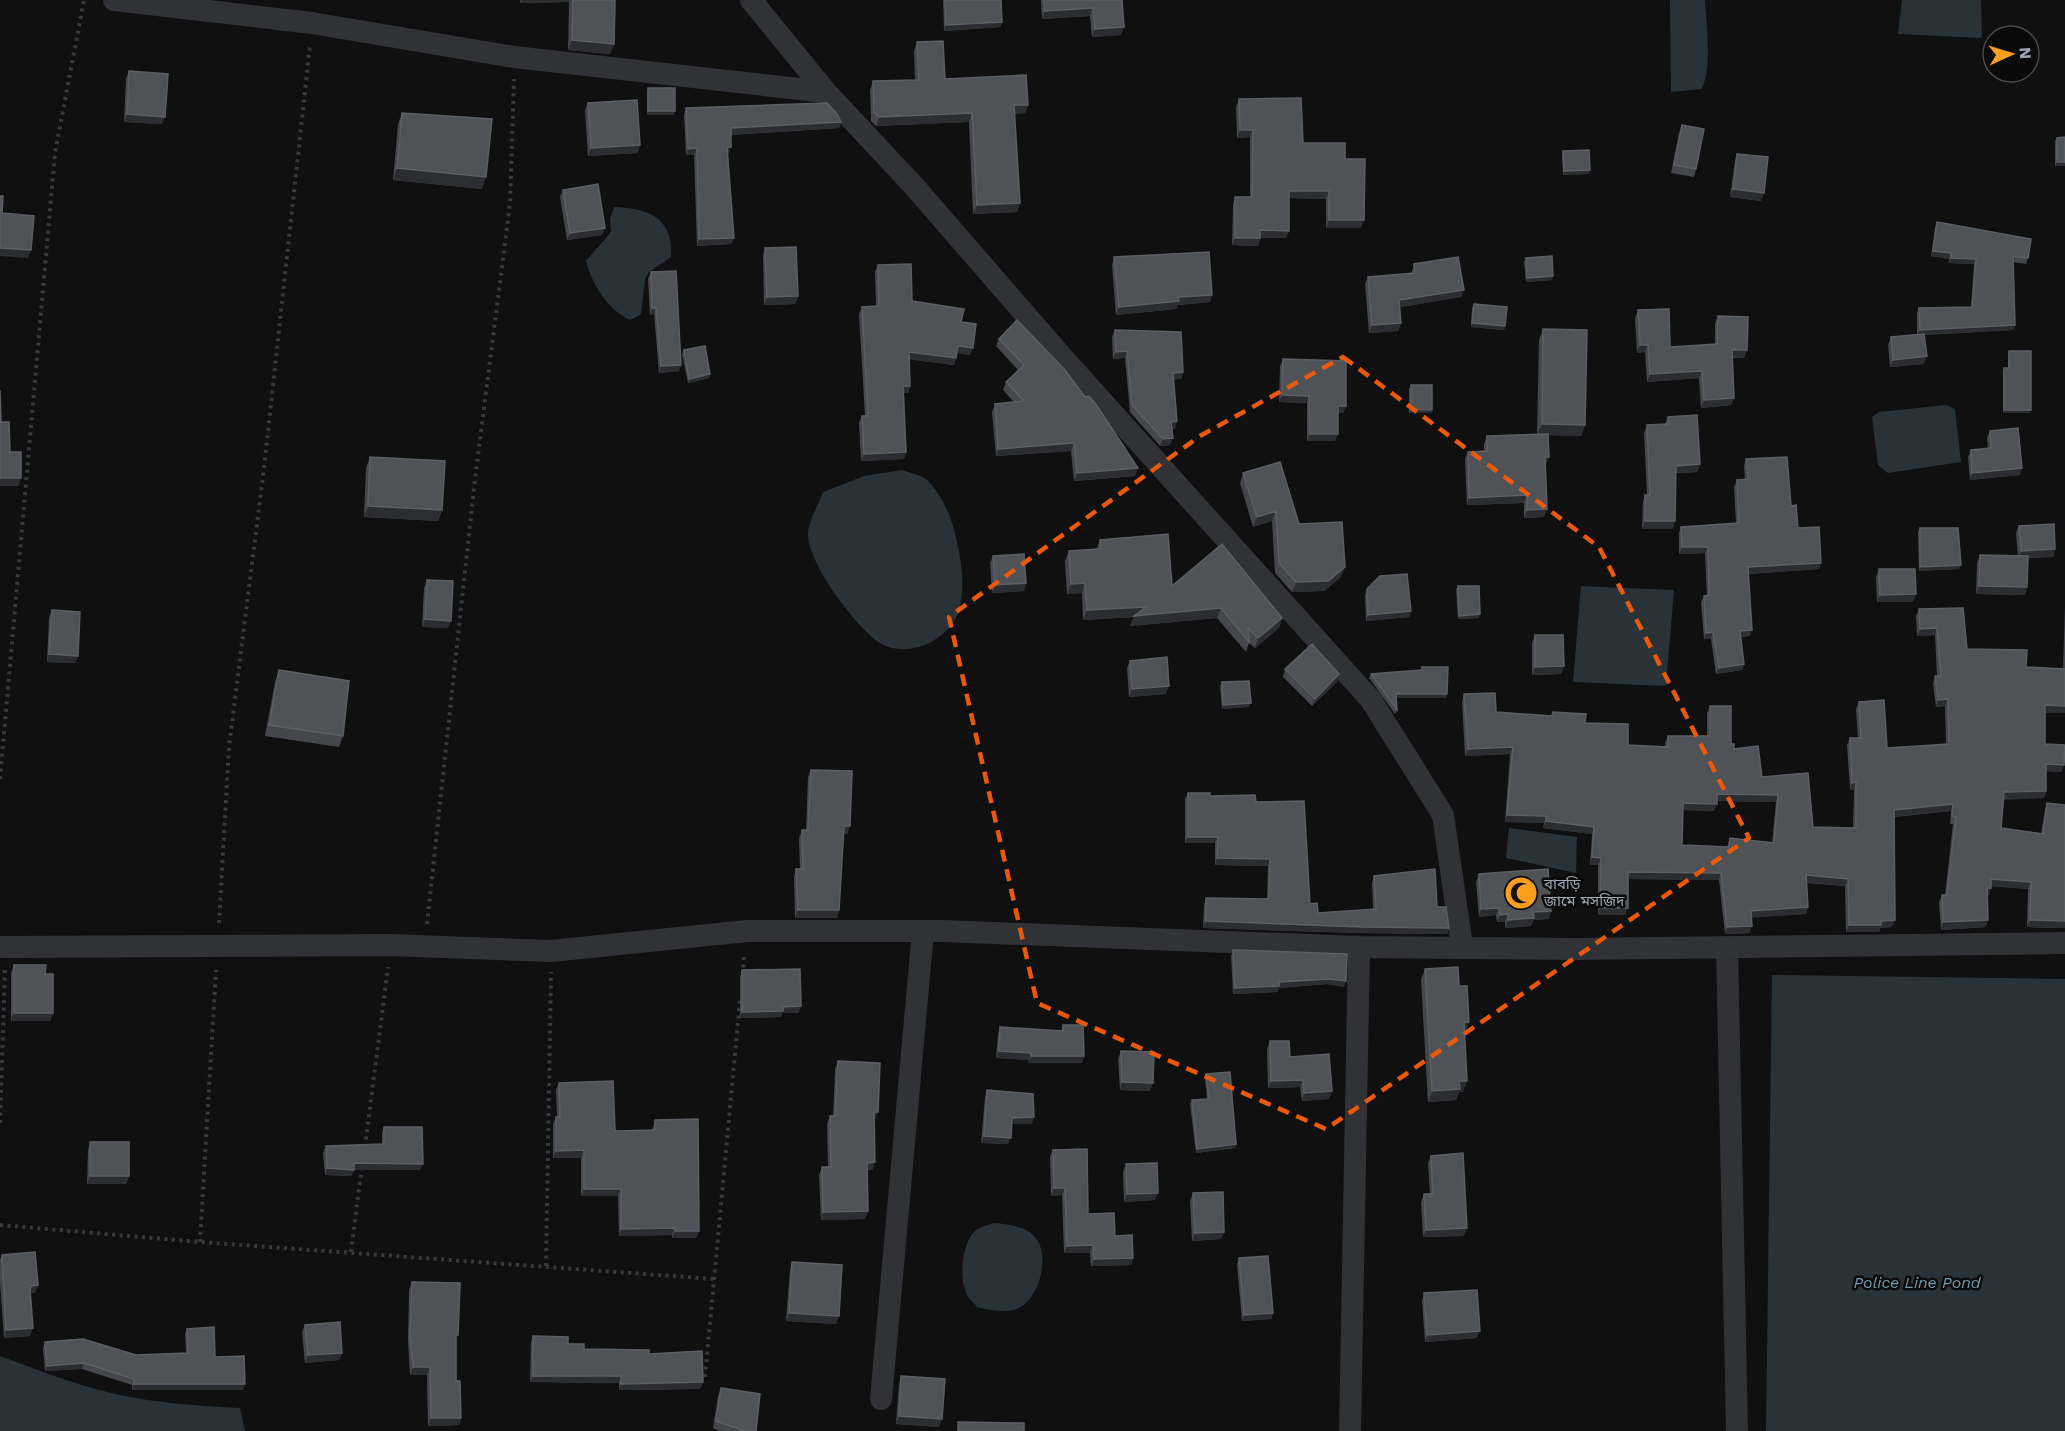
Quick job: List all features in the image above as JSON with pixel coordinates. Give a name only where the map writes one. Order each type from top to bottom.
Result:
[{"type":"street","points":[[114,0],[312,23],[514,57],[826,92]]},
{"type":"street","points":[[751,0],[826,92],[913,185],[1064,359],[1371,700],[1443,815],[1462,946]]},
{"type":"street","points":[[3,947],[390,945],[551,951],[747,931],[923,931],[1359,947],[1462,946],[1575,949],[2065,943]]},
{"type":"street","points":[[881,1399],[923,931]]},
{"type":"street","points":[[1350,1431],[1359,947]]},
{"type":"street","points":[[1727,947],[1737,1431]]},
{"type":"path","points":[[0,780],[55,153],[84,0]]},
{"type":"path","points":[[200,1242],[229,747],[266,457],[312,23]]},
{"type":"path","points":[[425,946],[474,491],[510,204],[514,57]]},
{"type":"path","points":[[742,977],[747,931]]},
{"type":"path","points":[[351,1252],[390,945]]},
{"type":"path","points":[[0,1123],[3,947]]},
{"type":"path","points":[[546,1266],[551,951]]},
{"type":"path","points":[[705,1377],[741,989]]},
{"type":"path","points":[[0,1225],[200,1242],[714,1279]]},
{"type":"highlighted area","points":[[1343,357],[1599,547],[1749,838],[1326,1129],[1037,1003],[949,617],[1200,436]]},
{"type":"water","points":[[1670,0],[1705,0],[1708,59],[1705,81],[1701,89],[1671,92]]},
{"type":"water","points":[[1902,0],[1981,0],[1981,38],[1898,34]]},
{"type":"water","points":[[614,207],[638,210],[656,218],[663,224],[671,244],[671,257],[649,272],[645,279],[641,314],[630,320],[614,309],[602,295],[592,278],[586,261],[611,232],[610,219]]},
{"type":"water","points":[[1946,405],[1955,409],[1961,462],[1888,473],[1878,465],[1872,417],[1879,412]]},
{"type":"water","points":[[902,470],[925,478],[942,501],[955,534],[962,576],[959,610],[947,630],[927,644],[903,649],[891,648],[880,643],[847,609],[824,577],[810,547],[808,534],[823,492],[864,476]]},
{"type":"water","points":[[1581,586],[1674,590],[1666,686],[1573,682]]},
{"type":"water","points":[[1509,828],[1577,837],[1576,873],[1506,858]]},
{"type":"water","name":"Police Line Pond","points":[[1772,975],[2065,979],[2065,1431],[1766,1431]]},
{"type":"water","points":[[994,1223],[1025,1229],[1039,1243],[1042,1252],[1041,1274],[1033,1295],[1019,1308],[1009,1311],[977,1307],[968,1297],[963,1282],[964,1255],[969,1239],[977,1229]]},
{"type":"water","points":[[0,1356],[71,1382],[115,1394],[177,1404],[240,1408],[245,1431],[0,1431]]},
{"type":"building","points":[[573,0],[615,0],[614,44],[572,40]]},
{"type":"building","points":[[945,0],[1001,0],[1002,22],[946,25]]},
{"type":"building","points":[[1044,0],[1122,0],[1124,27],[1095,29],[1093,8],[1045,11]]},
{"type":"building","points":[[943,41],[945,79],[1026,75],[1028,105],[1014,105],[1020,203],[977,205],[972,113],[879,117],[874,112],[873,81],[919,80],[917,42]]},
{"type":"building","points":[[129,71],[168,74],[165,117],[127,114]]},
{"type":"building","points":[[648,88],[675,88],[675,111],[648,111]]},
{"type":"building","points":[[1301,98],[1303,143],[1345,143],[1345,159],[1365,159],[1364,220],[1329,220],[1329,191],[1289,191],[1289,231],[1260,230],[1260,238],[1235,238],[1235,197],[1252,197],[1253,130],[1240,130],[1239,99]]},
{"type":"building","points":[[637,100],[640,145],[591,148],[588,103]]},
{"type":"building","points":[[827,103],[841,122],[731,128],[731,147],[727,147],[734,238],[699,239],[697,148],[688,149],[686,108]]},
{"type":"building","points":[[402,113],[492,119],[486,177],[397,168]]},
{"type":"building","points":[[1682,125],[1704,129],[1696,169],[1674,165]]},
{"type":"building","points":[[2065,137],[2065,162],[2057,162],[2057,138]]},
{"type":"building","points":[[1589,150],[1590,170],[1564,171],[1563,151]]},
{"type":"building","points":[[1737,154],[1768,157],[1764,193],[1733,189]]},
{"type":"building","points":[[598,184],[605,228],[570,233],[563,190]]},
{"type":"building","points":[[0,196],[3,196],[2,213],[34,216],[31,250],[0,248]]},
{"type":"building","points":[[1937,222],[2031,239],[2028,258],[2013,256],[2015,325],[1920,330],[1919,308],[1972,307],[1976,259],[1951,258],[1951,253],[1933,251]]},
{"type":"building","points":[[796,247],[798,296],[767,297],[765,248]]},
{"type":"building","points":[[1209,252],[1212,295],[1178,297],[1179,301],[1119,307],[1114,257]]},
{"type":"building","points":[[1552,256],[1553,276],[1527,278],[1526,258]]},
{"type":"building","points":[[1458,257],[1464,290],[1399,300],[1401,323],[1372,325],[1368,277],[1415,273],[1414,264]]},
{"type":"building","points":[[911,264],[912,301],[964,309],[961,322],[976,324],[973,348],[958,346],[956,358],[909,352],[910,386],[903,386],[906,452],[864,454],[862,416],[868,416],[862,307],[879,306],[878,265]]},
{"type":"building","points":[[676,271],[681,365],[661,366],[656,308],[652,308],[651,272]]},
{"type":"building","points":[[1474,304],[1507,307],[1505,326],[1472,323]]},
{"type":"building","points":[[1669,309],[1670,347],[1717,344],[1718,316],[1748,317],[1747,350],[1732,350],[1734,398],[1704,400],[1702,371],[1650,374],[1648,345],[1640,345],[1638,310]]},
{"type":"building","points":[[1017,320],[1065,370],[1085,397],[1089,396],[1095,403],[1138,468],[1077,473],[1074,443],[998,449],[995,404],[1024,401],[1006,382],[1024,365],[999,339]]},
{"type":"building","points":[[1543,329],[1587,330],[1585,425],[1542,424]]},
{"type":"building","points":[[1115,330],[1181,332],[1183,372],[1173,373],[1177,421],[1171,422],[1173,438],[1163,439],[1132,405],[1127,351],[1116,352]]},
{"type":"building","points":[[1924,334],[1927,356],[1893,360],[1891,337]]},
{"type":"building","points":[[705,346],[710,374],[689,379],[684,350]]},
{"type":"building","points":[[2009,351],[2031,351],[2031,410],[2004,410],[2004,368],[2009,368]]},
{"type":"building","points":[[1283,359],[1346,361],[1346,406],[1338,406],[1338,434],[1310,434],[1309,396],[1282,395]]},
{"type":"building","points":[[1411,385],[1432,385],[1432,410],[1411,409]]},
{"type":"building","points":[[0,390],[1,422],[9,422],[10,452],[21,452],[21,478],[0,478]]},
{"type":"building","points":[[1697,415],[1700,464],[1676,466],[1675,521],[1645,521],[1645,495],[1650,495],[1647,425],[1668,424],[1668,417]]},
{"type":"building","points":[[2018,428],[2022,468],[1972,473],[1971,450],[1991,448],[1990,431]]},
{"type":"building","points":[[1548,434],[1549,457],[1545,457],[1547,509],[1527,510],[1527,495],[1469,498],[1468,452],[1487,451],[1487,436]]},
{"type":"building","points":[[370,457],[445,461],[442,510],[368,506]]},
{"type":"building","points":[[1787,457],[1791,506],[1796,505],[1798,528],[1819,527],[1821,563],[1748,567],[1752,630],[1740,631],[1744,664],[1719,668],[1713,632],[1706,633],[1704,596],[1709,595],[1708,547],[1682,547],[1681,527],[1739,523],[1737,480],[1748,479],[1746,459]]},
{"type":"building","points":[[1280,462],[1299,524],[1342,522],[1345,567],[1328,581],[1296,582],[1279,563],[1276,511],[1257,517],[1243,473]]},
{"type":"building","points":[[2054,524],[2055,549],[2021,551],[2019,526]]},
{"type":"building","points":[[1920,528],[1958,528],[1961,565],[1920,567]]},
{"type":"building","points":[[1168,534],[1172,586],[1222,544],[1282,618],[1258,638],[1248,628],[1249,642],[1221,608],[1134,616],[1146,607],[1087,610],[1085,583],[1071,584],[1069,551],[1100,549],[1100,540]]},
{"type":"building","points":[[1024,554],[1026,583],[995,585],[993,556]]},
{"type":"building","points":[[1980,555],[2028,556],[2027,587],[1979,586]]},
{"type":"building","points":[[1879,569],[1915,569],[1916,594],[1880,595]]},
{"type":"building","points":[[1407,574],[1411,611],[1368,615],[1367,589],[1380,576]]},
{"type":"building","points":[[427,580],[453,581],[451,621],[425,619]]},
{"type":"building","points":[[1458,586],[1479,586],[1480,614],[1459,616]]},
{"type":"building","points":[[1963,608],[1967,649],[2027,650],[2026,667],[2065,669],[2065,706],[2045,705],[2045,744],[2065,745],[2064,765],[2046,764],[2046,791],[2004,792],[2001,828],[2043,834],[2047,803],[2065,805],[2065,921],[2030,920],[2031,882],[1991,879],[1991,888],[1987,888],[1988,920],[1943,922],[1942,895],[1947,895],[1956,817],[1952,816],[1953,804],[1894,810],[1895,920],[1881,921],[1881,925],[1849,925],[1848,879],[1806,875],[1808,907],[1751,911],[1752,926],[1727,927],[1721,873],[1628,872],[1628,908],[1600,908],[1601,858],[1592,857],[1594,827],[1546,821],[1546,816],[1507,815],[1513,747],[1468,749],[1464,694],[1495,693],[1496,712],[1552,716],[1553,712],[1586,714],[1585,723],[1628,724],[1628,745],[1668,747],[1668,736],[1710,736],[1710,706],[1731,706],[1731,744],[1734,744],[1734,749],[1758,746],[1762,777],[1808,773],[1813,827],[1856,828],[1856,782],[1852,783],[1850,738],[1861,738],[1859,702],[1884,700],[1887,748],[1949,744],[1948,699],[1938,700],[1935,676],[1941,676],[1937,628],[1920,629],[1919,609]],"holes":[[[1717,794],[1778,795],[1774,843],[1730,838],[1729,847],[1682,845],[1683,803],[1717,804]]]},
{"type":"building","points":[[52,610],[80,612],[78,656],[49,654]]},
{"type":"building","points":[[1535,635],[1563,635],[1564,666],[1535,667]]},
{"type":"building","points":[[1312,644],[1339,674],[1315,699],[1285,669]]},
{"type":"building","points":[[1167,657],[1169,686],[1132,689],[1130,661]]},
{"type":"building","points":[[1422,667],[1448,667],[1447,694],[1396,694],[1397,710],[1371,674],[1422,670]]},
{"type":"building","points":[[279,670],[349,681],[343,736],[269,725]]},
{"type":"building","points":[[1249,681],[1251,703],[1223,705],[1222,682]]},
{"type":"building","points":[[811,770],[852,771],[850,826],[844,826],[839,910],[798,910],[796,869],[803,869],[802,830],[808,830]]},
{"type":"building","points":[[1188,793],[1210,793],[1210,796],[1255,795],[1256,802],[1304,801],[1310,904],[1317,903],[1318,913],[1376,909],[1374,876],[1435,869],[1437,907],[1446,907],[1449,928],[1206,921],[1206,898],[1269,899],[1270,859],[1217,858],[1218,837],[1188,837]]},
{"type":"building","name":"বাবড়ি জামে মসজিদ","points":[[1548,869],[1551,911],[1533,912],[1534,918],[1508,920],[1508,914],[1500,915],[1499,908],[1481,909],[1479,874]]},
{"type":"building","points":[[1233,950],[1347,954],[1346,981],[1329,979],[1279,982],[1279,986],[1235,988]]},
{"type":"building","points":[[14,965],[46,965],[45,974],[53,974],[53,1013],[14,1013]]},
{"type":"building","points":[[1458,967],[1459,986],[1467,986],[1469,1022],[1464,1022],[1467,1081],[1459,1081],[1460,1089],[1432,1091],[1425,969]]},
{"type":"building","points":[[800,969],[801,1006],[783,1007],[783,1011],[742,1012],[742,970]]},
{"type":"building","points":[[1063,1025],[1083,1025],[1084,1056],[1031,1056],[1031,1053],[999,1051],[1000,1027],[1063,1031]]},
{"type":"building","points":[[1270,1041],[1289,1041],[1290,1057],[1329,1054],[1332,1091],[1304,1093],[1303,1080],[1271,1081]]},
{"type":"building","points":[[1121,1051],[1154,1052],[1153,1083],[1122,1082]]},
{"type":"building","points":[[838,1061],[880,1063],[878,1112],[874,1112],[875,1162],[867,1163],[868,1211],[823,1212],[822,1167],[831,1167],[830,1116],[835,1116]]},
{"type":"building","points":[[1230,1072],[1236,1144],[1197,1149],[1192,1100],[1209,1099],[1206,1074]]},
{"type":"building","points":[[613,1081],[615,1131],[655,1130],[655,1120],[698,1119],[699,1231],[675,1231],[675,1228],[621,1229],[621,1189],[584,1189],[584,1150],[556,1151],[556,1117],[560,1117],[559,1083]]},
{"type":"building","points":[[987,1090],[1033,1094],[1034,1117],[1012,1118],[1011,1138],[984,1136]]},
{"type":"building","points":[[384,1127],[422,1127],[423,1164],[354,1163],[354,1170],[327,1168],[326,1146],[384,1144]]},
{"type":"building","points":[[90,1142],[129,1142],[129,1176],[90,1176]]},
{"type":"building","points":[[1087,1149],[1088,1214],[1114,1213],[1115,1236],[1132,1235],[1133,1258],[1094,1259],[1093,1245],[1067,1246],[1065,1188],[1054,1188],[1053,1150]]},
{"type":"building","points":[[1463,1153],[1467,1228],[1426,1230],[1424,1194],[1433,1194],[1431,1156]]},
{"type":"building","points":[[1157,1163],[1158,1193],[1127,1194],[1126,1164]]},
{"type":"building","points":[[1223,1192],[1224,1232],[1195,1233],[1193,1193]]},
{"type":"building","points":[[35,1252],[38,1285],[31,1286],[30,1289],[33,1328],[6,1330],[2,1255]]},
{"type":"building","points":[[1268,1256],[1273,1313],[1244,1315],[1239,1258]]},
{"type":"building","points":[[792,1262],[842,1265],[839,1316],[789,1313]]},
{"type":"building","points":[[412,1282],[460,1283],[458,1335],[456,1335],[456,1381],[460,1381],[461,1418],[431,1418],[430,1367],[413,1367],[410,1334]]},
{"type":"building","points":[[1477,1290],[1480,1331],[1427,1335],[1424,1293]]},
{"type":"building","points":[[340,1322],[342,1353],[308,1355],[305,1325]]},
{"type":"building","points":[[214,1327],[215,1357],[244,1356],[245,1384],[134,1384],[134,1379],[84,1363],[47,1366],[45,1342],[83,1339],[136,1355],[188,1353],[187,1329]]},
{"type":"building","points":[[533,1336],[568,1337],[568,1344],[584,1344],[584,1349],[649,1350],[649,1354],[702,1351],[703,1382],[621,1384],[621,1376],[533,1376]]},
{"type":"building","points":[[901,1376],[945,1379],[942,1419],[899,1416]]},
{"type":"building","points":[[721,1388],[760,1394],[756,1431],[745,1431],[716,1421]]},
{"type":"building","points":[[958,1422],[1024,1423],[1024,1431],[958,1431]]},
{"type":"place","name":"বাবড়ি জামে মসজিদ","points":[[1521,893]]}]
